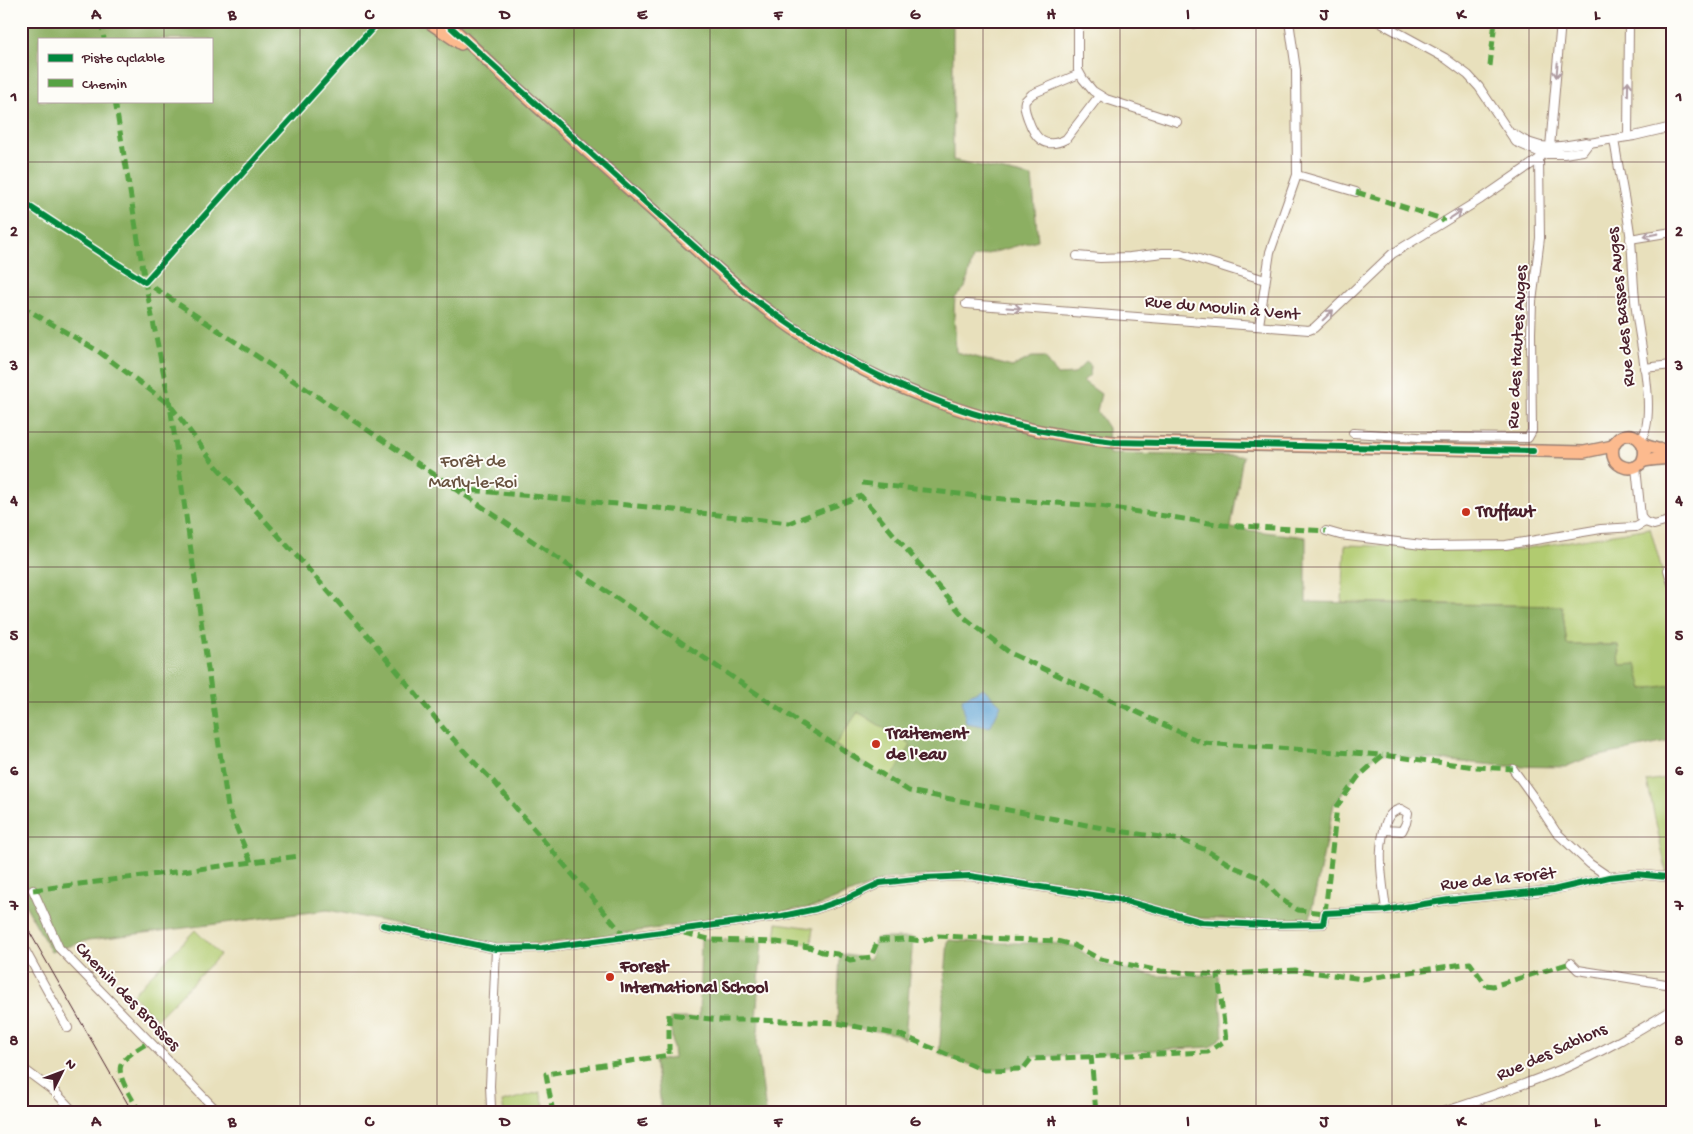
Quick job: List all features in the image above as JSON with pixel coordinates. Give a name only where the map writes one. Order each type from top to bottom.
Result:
[{"type":"main road","points":[[427,21],[494,68]]},
{"type":"main road","points":[[444,21],[718,269],[769,311],[815,342],[868,372],[955,408],[987,419],[1044,432],[1115,442],[1584,452],[1614,459]]},
{"type":"main road","points":[[1584,452],[1613,446],[1620,438],[1625,436],[1636,437],[1642,443],[1657,449],[1672,450]]},
{"type":"main road","points":[[1639,464],[1645,456],[1642,443]]},
{"type":"main road","points":[[1613,446],[1616,463],[1625,468],[1672,458]]},
{"type":"street","points":[[1078,21],[1077,63],[1079,74],[1099,96],[1176,122]]},
{"type":"street","points":[[1259,325],[1270,252],[1296,175],[1296,70],[1289,21]]},
{"type":"street","points":[[1377,21],[1440,55],[1468,75],[1479,87],[1494,112],[1510,132],[1512,138],[1541,157],[1552,151],[1586,142],[1628,137],[1672,127]]},
{"type":"street","points":[[1552,151],[1561,21]]},
{"type":"street","points":[[1628,137],[1629,21]]},
{"type":"street","points":[[1079,74],[1032,94],[1025,100],[1024,110],[1035,135],[1047,143],[1066,139],[1099,96]]},
{"type":"street","points":[[1510,132],[1531,144],[1552,151]]},
{"type":"street","name":"Rue des Basses Auges","points":[[1614,139],[1630,239],[1644,368],[1647,416],[1646,430],[1642,443]]},
{"type":"street","name":"Rue du Moulin à Vent","points":[[966,304],[1259,325],[1303,331],[1314,328],[1392,254],[1481,199],[1541,157]]},
{"type":"street","name":"Rue des Hautes Auges","points":[[1353,433],[1418,437],[1528,438],[1532,431],[1532,302],[1540,238],[1541,157]]},
{"type":"street","points":[[1296,175],[1356,192]]},
{"type":"street","points":[[1630,239],[1672,232]]},
{"type":"street","points":[[1077,256],[1110,258],[1180,253],[1265,280]]},
{"type":"street","points":[[1644,368],[1672,365]]},
{"type":"street","points":[[1639,464],[1641,517],[1645,522],[1654,525],[1672,520]]},
{"type":"street","points":[[1326,532],[1430,546],[1506,546],[1601,529],[1636,527],[1645,522]]},
{"type":"street","points":[[1668,570],[1672,584]]},
{"type":"street","points":[[1513,769],[1556,832],[1590,864],[1609,877]]},
{"type":"street","points":[[1384,830],[1381,841],[1381,870],[1386,910]]},
{"type":"street","name":"Rue de la Forêt","points":[[496,949],[542,948],[782,916],[816,909],[848,898],[880,883],[924,878],[970,876],[1118,899],[1202,922],[1264,924],[1322,924],[1325,913],[1386,910],[1449,900],[1553,890],[1609,877],[1636,874],[1666,877],[1672,880]]},
{"type":"street","name":"Chemin des Brosses","points":[[33,890],[59,948],[219,1113]]},
{"type":"street","points":[[383,925],[496,949],[490,1086],[493,1113]]},
{"type":"street","points":[[21,943],[68,1028]]},
{"type":"street","points":[[1571,962],[1578,970],[1672,986]]},
{"type":"street","name":"Rue des Sablons","points":[[1440,1113],[1561,1070],[1614,1044],[1672,1010]]},
{"type":"street","points":[[21,1067],[56,1093],[75,1113]]},
{"type":"green space","name":"Forêt de Marly-le-Roi","points":[[21,21],[953,21],[953,160],[1032,177],[1038,240],[973,258],[965,288],[955,298],[956,352],[1012,367],[1032,357],[1045,357],[1057,375],[1074,374],[1086,362],[1091,366],[1090,375],[1083,381],[1101,394],[1097,411],[1108,428],[1109,454],[1243,456],[1231,528],[1306,537],[1306,602],[1562,606],[1567,645],[1618,645],[1620,665],[1636,664],[1643,689],[1672,685],[1672,741],[1585,759],[1565,767],[1505,766],[1377,754],[1356,775],[1334,804],[1309,923],[1197,918],[1116,894],[969,872],[886,879],[815,907],[542,944],[496,944],[328,910],[89,940],[51,952],[21,897]],"holes":[[[858,712],[911,745],[890,781],[835,745]]]},
{"type":"green space","points":[[1650,528],[1672,605],[1672,685],[1643,689],[1620,665],[1618,645],[1567,645],[1562,606],[1342,602],[1345,545],[1516,550]]},
{"type":"green space","points":[[858,711],[912,745],[891,782],[835,745]]},
{"type":"green space","points":[[1672,777],[1672,878],[1667,875],[1647,781]]},
{"type":"green space","points":[[777,923],[813,928],[811,944],[775,939]]},
{"type":"green space","points":[[195,930],[220,955],[157,1019],[132,995]]},
{"type":"green space","points":[[701,938],[762,941],[756,1020],[759,1020],[757,1043],[766,1113],[662,1113],[655,1061],[674,1058],[670,1018],[699,1018]]},
{"type":"green space","points":[[876,938],[913,938],[905,1039],[896,1034],[837,1025],[840,954],[870,959]]},
{"type":"green space","points":[[948,940],[990,943],[1052,943],[1074,946],[1100,964],[1158,976],[1218,975],[1223,1036],[1210,1047],[1032,1057],[1024,1066],[985,1070],[939,1053]]},
{"type":"green space","points":[[540,1092],[546,1111],[504,1113],[502,1102]]},
{"type":"water","points":[[983,688],[1001,705],[990,727],[966,723],[962,699]]},
{"type":"tram line","points":[[21,917],[133,1113]]},
{"type":"marked path","points":[[101,21],[104,38]]},
{"type":"marked path","points":[[1490,66],[1495,21]]},
{"type":"marked path","points":[[115,102],[145,282],[170,405],[228,808],[251,862]]},
{"type":"marked path","points":[[1356,192],[1442,219],[1444,222]]},
{"type":"marked path","points":[[141,279],[456,489],[797,721],[909,791],[1118,831],[1181,840],[1206,850],[1234,867],[1261,878],[1282,900],[1298,910],[1325,913],[1337,806],[1358,777],[1383,755],[1475,767],[1513,769]]},
{"type":"marked path","points":[[21,306],[98,351],[170,405],[217,467],[369,637],[445,730],[494,782],[622,933]]},
{"type":"marked path","points":[[862,483],[1012,500],[1100,506],[1223,525],[1326,531]]},
{"type":"marked path","points":[[458,489],[648,507],[789,523],[861,496],[965,618],[1010,653],[1203,743],[1383,755]]},
{"type":"marked path","points":[[33,890],[300,856]]},
{"type":"marked path","points":[[684,933],[713,940],[777,942],[809,947],[822,952],[837,954],[850,960],[871,957],[878,940],[907,939],[923,941],[938,936],[1057,941],[1073,945],[1100,959],[1161,971],[1218,975]]},
{"type":"marked path","points":[[553,1113],[546,1074],[669,1055],[669,1014],[719,1020],[837,1023],[901,1035],[984,1070],[1023,1069],[1031,1059],[1208,1052],[1226,1040],[1218,975],[1295,970],[1363,979],[1470,963],[1486,985],[1493,986],[1571,963]]},
{"type":"marked path","points":[[141,1113],[127,1090],[120,1070],[126,1058],[149,1042]]},
{"type":"marked path","points":[[1091,1055],[1096,1113]]},
{"type":"marked path","points":[[1667,1113],[1672,1104]]},
{"type":"cycle path","points":[[21,201],[145,282],[379,21]]},
{"type":"cycle path","points":[[444,21],[746,293],[788,323],[831,350],[874,374],[920,394],[966,411],[1014,425],[1064,435],[1115,442],[1533,451]]},
{"type":"cycle path","points":[[383,925],[496,949],[542,948],[782,916],[816,909],[848,898],[880,883],[924,878],[970,876],[1118,899],[1202,922],[1264,925],[1323,924],[1325,913],[1386,910],[1449,900],[1553,890],[1609,877],[1636,874],[1666,877],[1672,880]]},
{"type":"place","name":"Truffaut","points":[[1466,512]]},
{"type":"place","name":"Traitement de l'eau","points":[[876,744]]},
{"type":"place","name":"Forest International School","points":[[610,977]]}]
